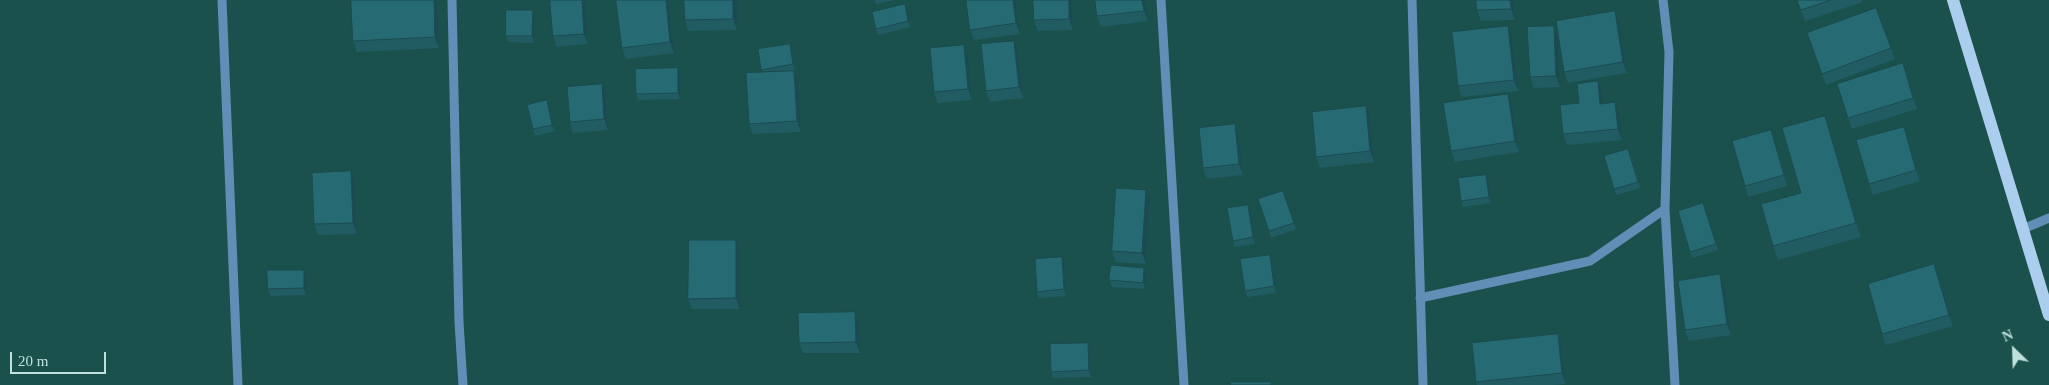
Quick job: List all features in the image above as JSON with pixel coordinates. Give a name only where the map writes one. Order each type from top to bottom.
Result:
[{"type":"main road","points":[[1953,0],[2049,315]]},
{"type":"street","points":[[222,0],[238,385]]},
{"type":"street","points":[[452,0],[459,322],[463,385]]},
{"type":"street","points":[[1161,0],[1184,385]]},
{"type":"street","points":[[1412,0],[1422,385]]},
{"type":"street","points":[[1663,0],[1669,52],[1665,209],[1675,385]]},
{"type":"street","points":[[1420,298],[1590,261],[1665,209]]},
{"type":"street","points":[[2023,228],[2049,218]]},
{"type":"building","points":[[351,0],[434,0],[435,37],[353,41]]},
{"type":"building","points":[[550,0],[582,0],[584,34],[553,36]]},
{"type":"building","points":[[616,0],[666,0],[670,42],[622,48]]},
{"type":"building","points":[[684,0],[733,0],[733,19],[685,20]]},
{"type":"building","points":[[966,0],[1013,0],[1016,23],[970,30]]},
{"type":"building","points":[[1033,0],[1069,0],[1069,19],[1034,20]]},
{"type":"building","points":[[1095,0],[1142,0],[1144,11],[1097,16]]},
{"type":"building","points":[[1476,0],[1510,0],[1511,9],[1477,10]]},
{"type":"building","points":[[1797,0],[1831,0],[1801,10]]},
{"type":"building","points":[[905,4],[908,21],[876,29],[872,12]]},
{"type":"building","points":[[1876,8],[1891,48],[1822,74],[1807,33]]},
{"type":"building","points":[[506,10],[533,10],[532,36],[506,36]]},
{"type":"building","points":[[1615,11],[1623,62],[1564,72],[1556,21]]},
{"type":"building","points":[[1508,26],[1514,80],[1458,86],[1452,32]]},
{"type":"building","points":[[1554,26],[1556,76],[1530,77],[1527,27]]},
{"type":"building","points":[[1014,41],[1019,87],[986,91],[981,44]]},
{"type":"building","points":[[790,44],[793,64],[761,70],[758,49]]},
{"type":"building","points":[[964,45],[968,89],[934,92],[930,48]]},
{"type":"building","points":[[1903,63],[1913,98],[1848,118],[1837,84]]},
{"type":"building","points":[[678,68],[678,93],[636,94],[635,69]]},
{"type":"building","points":[[794,71],[797,121],[749,124],[746,73]]},
{"type":"building","points":[[1598,81],[1600,104],[1615,102],[1618,129],[1563,134],[1560,105],[1579,103],[1577,84]]},
{"type":"building","points":[[602,84],[604,119],[570,122],[567,87]]},
{"type":"building","points":[[1508,94],[1515,141],[1451,151],[1443,103]]},
{"type":"building","points":[[547,100],[552,125],[533,129],[527,105]]},
{"type":"building","points":[[1366,106],[1370,151],[1316,157],[1312,112]]},
{"type":"building","points":[[1825,116],[1856,223],[1773,246],[1761,204],[1801,193],[1782,128]]},
{"type":"building","points":[[1235,124],[1239,164],[1203,168],[1199,128]]},
{"type":"building","points":[[1904,127],[1916,170],[1869,184],[1856,140]]},
{"type":"building","points":[[1771,130],[1784,175],[1745,186],[1732,141]]},
{"type":"building","points":[[1628,149],[1638,182],[1614,189],[1604,156]]},
{"type":"building","points":[[351,171],[353,223],[314,224],[312,173]]},
{"type":"building","points":[[1486,175],[1489,197],[1461,201],[1458,178]]},
{"type":"building","points":[[1116,188],[1146,190],[1142,253],[1112,251]]},
{"type":"building","points":[[1283,191],[1294,223],[1269,231],[1258,199]]},
{"type":"building","points":[[1703,203],[1716,244],[1690,252],[1678,211]]},
{"type":"building","points":[[1248,205],[1253,237],[1233,241],[1227,208]]},
{"type":"building","points":[[689,240],[736,240],[736,298],[688,299]]},
{"type":"building","points":[[1270,255],[1274,286],[1245,291],[1240,259]]},
{"type":"building","points":[[1062,257],[1064,289],[1037,292],[1035,259]]},
{"type":"building","points":[[1934,264],[1949,315],[1882,334],[1868,284]]},
{"type":"building","points":[[1111,265],[1144,268],[1143,283],[1109,280]]},
{"type":"building","points":[[267,270],[304,270],[304,288],[268,289]]},
{"type":"building","points":[[1720,274],[1727,324],[1685,330],[1678,281]]},
{"type":"building","points":[[855,312],[856,342],[799,343],[798,313]]},
{"type":"building","points":[[1558,334],[1562,373],[1476,382],[1472,343]]},
{"type":"building","points":[[1088,343],[1089,370],[1051,372],[1050,344]]},
{"type":"building","points":[[1231,382],[1271,382],[1271,385],[1231,385]]}]
